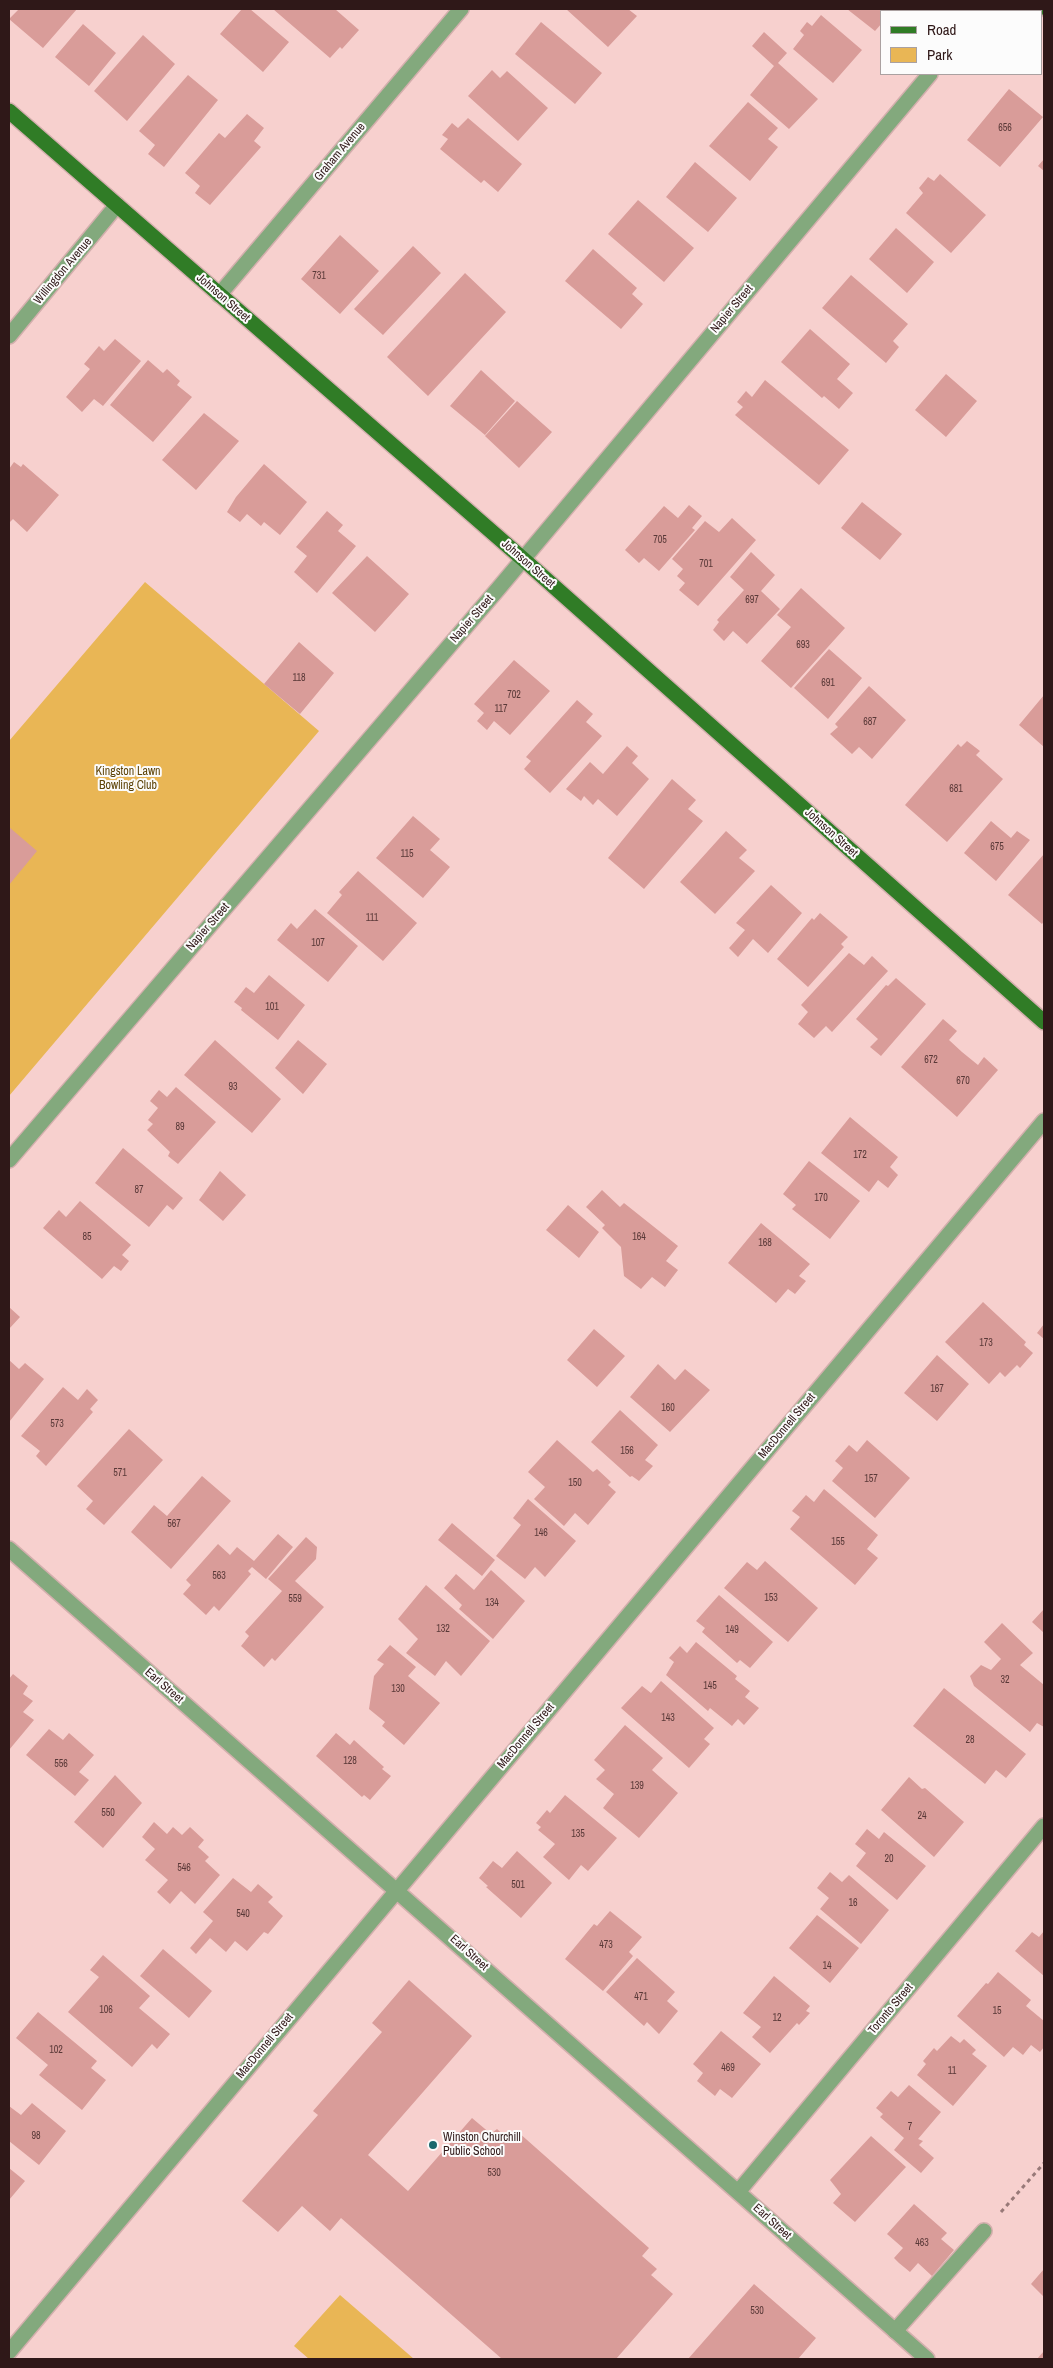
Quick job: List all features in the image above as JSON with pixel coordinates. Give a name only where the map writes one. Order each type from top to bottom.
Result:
[{"type":"main road","name":"Johnson Street","points":[[9,111],[523,559],[1044,1022]]},
{"type":"street","name":"Graham Avenue","points":[[219,295],[461,9]]},
{"type":"street","name":"Napier Street","points":[[9,1160],[523,559],[929,75]]},
{"type":"street","name":"Willingdon Avenue","points":[[9,336],[117,205]]},
{"type":"street","name":"MacDonnell Street","points":[[9,2352],[1044,1121]]},
{"type":"street","name":"Earl Street","points":[[9,1549],[927,2359]]},
{"type":"street","name":"Toronto Street","points":[[738,2192],[1044,1826]]},
{"type":"street","points":[[895,2331],[984,2231]]},
{"type":"path","points":[[984,2231],[1044,2163]]},
{"type":"green space","name":"Kingston Lawn Bowling Club","points":[[145,582],[319,731],[9,1096],[9,741]]},
{"type":"green space","points":[[340,2295],[414,2359],[309,2359],[294,2346]]},
{"type":"building","points":[[19,9],[77,9],[43,48],[9,19]]},
{"type":"building","points":[[242,9],[250,9],[289,42],[263,72],[220,34]]},
{"type":"building","points":[[273,9],[335,9],[359,30],[342,49],[340,47],[330,58]]},
{"type":"building","points":[[566,9],[628,9],[637,16],[608,47]]},
{"type":"building","points":[[847,9],[894,9],[880,10],[880,25],[875,31]]},
{"type":"building","points":[[821,15],[862,50],[833,83],[793,49],[804,35],[800,31],[807,22],[812,26]]},
{"type":"building","points":[[541,22],[602,73],[575,104],[515,54]]},
{"type":"building","points":[[83,24],[116,53],[89,86],[55,57]]},
{"type":"building","points":[[764,32],[787,53],[778,63],[818,99],[789,129],[750,95],[774,66],[752,46]]},
{"type":"building","points":[[143,35],[175,64],[127,121],[94,91]]},
{"type":"building","points":[[492,70],[500,78],[507,71],[548,108],[518,141],[468,96]]},
{"type":"building","points":[[188,75],[218,100],[164,167],[148,154],[155,145],[139,131]]},
{"type":"building","points":[[1009,89],[1043,117],[1000,167],[967,140]]},
{"type":"building","points":[[748,102],[778,128],[768,139],[778,147],[750,181],[709,146]]},
{"type":"building","points":[[247,114],[264,128],[254,141],[261,147],[210,205],[195,193],[200,186],[185,173],[219,133],[225,138]]},
{"type":"building","points":[[468,118],[522,164],[498,192],[484,180],[481,183],[440,149],[448,139],[442,135],[452,123],[458,128]]},
{"type":"building","points":[[1044,159],[1044,171],[1038,166]]},
{"type":"building","points":[[695,162],[737,198],[708,232],[666,197]]},
{"type":"building","points":[[940,174],[986,215],[951,253],[906,213],[923,193],[919,188],[928,177],[934,181]]},
{"type":"building","points":[[638,200],[694,248],[664,282],[608,234]]},
{"type":"building","points":[[896,228],[934,262],[907,293],[869,259]]},
{"type":"building","points":[[340,235],[379,271],[340,314],[301,279]]},
{"type":"building","points":[[413,246],[441,273],[383,335],[354,309]]},
{"type":"building","points":[[593,249],[637,288],[632,294],[643,304],[621,329],[565,281]]},
{"type":"building","points":[[465,273],[506,312],[428,396],[387,357]]},
{"type":"building","points":[[851,275],[908,324],[893,341],[899,347],[886,363],[822,308]]},
{"type":"building","points":[[810,329],[850,364],[837,379],[853,393],[839,409],[824,396],[822,398],[781,362]]},
{"type":"building","points":[[115,339],[141,361],[103,406],[94,399],[82,412],[66,397],[90,369],[84,364],[99,346],[104,351]]},
{"type":"building","points":[[148,360],[163,373],[167,369],[180,381],[177,385],[192,397],[153,442],[110,405]]},
{"type":"building","points":[[481,370],[515,401],[485,435],[450,406]]},
{"type":"building","points":[[946,374],[977,401],[946,437],[915,410]]},
{"type":"building","points":[[765,380],[849,450],[819,485],[735,415],[743,407],[737,402],[746,391],[752,397]]},
{"type":"building","points":[[517,401],[552,432],[519,468],[485,436]]},
{"type":"building","points":[[204,413],[239,441],[196,490],[162,460]]},
{"type":"building","points":[[14,462],[21,467],[23,464],[59,495],[27,532],[13,519],[9,523],[9,469]]},
{"type":"building","points":[[264,464],[307,502],[280,535],[264,522],[261,526],[247,514],[240,522],[227,512],[236,497]]},
{"type":"building","points":[[862,502],[902,534],[880,560],[841,528]]},
{"type":"building","points":[[689,505],[702,516],[692,528],[695,530],[659,571],[644,558],[639,563],[625,550],[664,506],[678,518]]},
{"type":"building","points":[[327,511],[343,525],[338,531],[356,546],[317,593],[294,572],[307,556],[296,547]]},
{"type":"building","points":[[732,518],[756,540],[698,606],[679,590],[685,583],[677,576],[683,569],[672,559],[705,521],[719,532]]},
{"type":"building","points":[[751,552],[775,575],[761,591],[780,609],[747,644],[733,631],[724,641],[713,630],[719,622],[717,620],[744,590],[730,577]]},
{"type":"building","points":[[367,556],[409,594],[375,632],[332,593]]},
{"type":"building","points":[[801,588],[845,628],[791,688],[761,661],[791,627],[777,615]]},
{"type":"building","points":[[299,642],[334,673],[300,714],[264,684]]},
{"type":"building","points":[[829,649],[862,678],[828,719],[794,688]]},
{"type":"building","points":[[514,660],[550,691],[510,735],[494,721],[487,730],[477,721],[484,713],[474,704]]},
{"type":"building","points":[[869,686],[906,720],[872,759],[859,747],[852,754],[830,734],[838,727],[835,724]]},
{"type":"building","points":[[1044,695],[1044,747],[1019,725]]},
{"type":"building","points":[[577,700],[593,714],[586,722],[602,736],[550,793],[524,769],[531,761],[526,757]]},
{"type":"building","points":[[967,741],[980,751],[976,755],[1003,779],[947,842],[905,805],[958,744],[961,747]]},
{"type":"building","points":[[627,746],[638,756],[632,763],[649,779],[617,816],[598,799],[593,805],[584,796],[581,801],[566,789],[590,762],[603,774]]},
{"type":"building","points":[[672,779],[696,800],[688,809],[703,821],[644,889],[608,858]]},
{"type":"building","points":[[413,816],[440,839],[430,850],[450,867],[423,898],[376,858]]},
{"type":"building","points":[[991,821],[1011,838],[1017,831],[1030,840],[996,881],[964,853]]},
{"type":"building","points":[[9,827],[37,851],[9,885]]},
{"type":"building","points":[[726,831],[747,850],[739,858],[755,871],[715,914],[680,882]]},
{"type":"building","points":[[1044,854],[1044,921],[1042,924],[1008,895]]},
{"type":"building","points":[[358,871],[417,923],[383,961],[327,913],[342,895],[339,892]]},
{"type":"building","points":[[771,885],[802,913],[768,953],[753,939],[738,957],[729,948],[745,930],[736,923]]},
{"type":"building","points":[[315,909],[358,946],[328,982],[277,940],[291,923],[297,929]]},
{"type":"building","points":[[820,913],[848,937],[841,944],[844,947],[808,987],[777,959],[812,918],[814,920]]},
{"type":"building","points":[[849,953],[864,965],[872,956],[888,971],[832,1032],[826,1026],[814,1038],[798,1024],[808,1012],[801,1005]]},
{"type":"building","points":[[269,975],[305,1005],[278,1040],[234,1002],[246,987],[254,993]]},
{"type":"building","points":[[896,978],[926,1004],[881,1056],[870,1047],[878,1039],[856,1019],[886,985],[888,986]]},
{"type":"building","points":[[943,1019],[957,1031],[949,1040],[978,1065],[984,1057],[998,1070],[957,1117],[901,1067]]},
{"type":"building","points":[[215,1040],[281,1099],[252,1133],[184,1075]]},
{"type":"building","points":[[298,1040],[327,1064],[303,1094],[275,1068]]},
{"type":"building","points":[[176,1087],[216,1122],[178,1164],[168,1156],[170,1152],[147,1130],[153,1124],[148,1120],[158,1108],[150,1101],[159,1090],[167,1097]]},
{"type":"building","points":[[850,1117],[898,1157],[890,1167],[898,1175],[888,1188],[878,1180],[869,1192],[821,1153]]},
{"type":"building","points":[[123,1148],[183,1198],[173,1210],[167,1205],[149,1227],[95,1183]]},
{"type":"building","points":[[809,1161],[860,1201],[830,1239],[792,1209],[796,1205],[783,1194]]},
{"type":"building","points":[[220,1171],[246,1195],[223,1221],[199,1200]]},
{"type":"building","points":[[602,1190],[620,1207],[624,1203],[678,1246],[666,1261],[678,1270],[665,1287],[652,1277],[641,1289],[624,1276],[621,1247],[602,1228],[605,1225],[586,1207]]},
{"type":"building","points":[[80,1201],[131,1245],[122,1255],[129,1261],[121,1271],[114,1266],[102,1279],[43,1228],[59,1210],[66,1217]]},
{"type":"building","points":[[568,1205],[599,1232],[579,1258],[546,1230]]},
{"type":"building","points":[[761,1223],[810,1264],[799,1276],[806,1281],[795,1294],[788,1289],[776,1303],[728,1263]]},
{"type":"building","points":[[983,1302],[1026,1342],[1024,1345],[1033,1353],[1020,1368],[1017,1365],[1005,1377],[1000,1372],[989,1384],[945,1342]]},
{"type":"building","points":[[9,1307],[20,1317],[9,1329]]},
{"type":"building","points":[[1044,1324],[1044,1339],[1037,1333]]},
{"type":"building","points":[[594,1329],[625,1356],[597,1387],[567,1360]]},
{"type":"building","points":[[937,1355],[969,1384],[937,1421],[904,1393]]},
{"type":"building","points":[[9,1360],[19,1369],[25,1363],[44,1379],[9,1422]]},
{"type":"building","points":[[658,1364],[675,1380],[685,1369],[710,1390],[670,1432],[630,1397]]},
{"type":"building","points":[[63,1387],[78,1400],[87,1389],[98,1400],[90,1409],[93,1412],[46,1466],[36,1456],[40,1451],[21,1436]]},
{"type":"building","points":[[620,1410],[658,1445],[645,1460],[653,1466],[639,1481],[632,1476],[630,1477],[591,1442]]},
{"type":"building","points":[[129,1429],[163,1460],[104,1525],[86,1509],[93,1501],[77,1486]]},
{"type":"building","points":[[557,1440],[593,1472],[597,1469],[611,1482],[608,1485],[616,1492],[588,1525],[575,1513],[564,1526],[534,1499],[545,1487],[528,1472]]},
{"type":"building","points":[[867,1440],[910,1478],[875,1518],[832,1481],[843,1468],[835,1461],[849,1445],[857,1452]]},
{"type":"building","points":[[202,1476],[231,1501],[171,1569],[131,1532],[154,1505],[167,1516]]},
{"type":"building","points":[[824,1489],[878,1535],[867,1549],[878,1558],[855,1585],[790,1529],[800,1517],[792,1511],[806,1495],[814,1502]]},
{"type":"building","points":[[528,1499],[576,1541],[545,1577],[535,1567],[525,1579],[496,1556],[521,1525],[513,1518]]},
{"type":"building","points":[[452,1523],[495,1560],[482,1576],[438,1540]]},
{"type":"building","points":[[278,1534],[293,1547],[266,1579],[252,1567],[248,1571],[251,1574],[219,1611],[214,1606],[206,1615],[183,1594],[191,1585],[186,1580],[218,1544],[230,1555],[237,1547],[254,1561]]},
{"type":"building","points":[[306,1537],[317,1547],[316,1559],[295,1581],[324,1607],[275,1661],[272,1658],[264,1667],[241,1646],[249,1636],[245,1632],[282,1591],[268,1579]]},
{"type":"building","points":[[765,1561],[818,1608],[788,1642],[724,1588],[747,1562],[757,1570]]},
{"type":"building","points":[[491,1570],[525,1601],[493,1639],[459,1609],[462,1605],[444,1588],[456,1574],[474,1590]]},
{"type":"building","points":[[426,1585],[490,1641],[461,1676],[446,1661],[435,1676],[406,1653],[418,1639],[398,1619]]},
{"type":"building","points":[[719,1595],[773,1642],[750,1668],[740,1660],[737,1663],[702,1632],[705,1628],[696,1621]]},
{"type":"building","points":[[1044,1609],[1044,1633],[1032,1622]]},
{"type":"building","points":[[1002,1623],[1033,1653],[1020,1665],[1044,1685],[1044,1727],[1037,1723],[1030,1732],[974,1686],[970,1676],[981,1665],[991,1670],[1001,1659],[984,1642]]},
{"type":"building","points":[[696,1642],[737,1676],[735,1679],[750,1691],[745,1697],[759,1708],[744,1725],[738,1719],[732,1726],[710,1708],[708,1711],[666,1675],[674,1662],[669,1658],[680,1646],[687,1653]]},
{"type":"building","points":[[390,1645],[416,1667],[408,1676],[440,1703],[404,1745],[382,1726],[385,1722],[369,1709],[374,1676],[384,1664],[377,1660]]},
{"type":"building","points":[[13,1674],[28,1686],[23,1694],[33,1701],[23,1712],[34,1720],[9,1750],[9,1679]]},
{"type":"building","points":[[661,1681],[714,1728],[704,1739],[710,1744],[689,1768],[621,1708],[642,1686],[651,1693]]},
{"type":"building","points":[[944,1688],[1026,1754],[1006,1778],[996,1770],[985,1784],[913,1726]]},
{"type":"building","points":[[625,1725],[663,1758],[652,1770],[678,1793],[639,1838],[603,1808],[614,1794],[596,1779],[605,1770],[594,1760]]},
{"type":"building","points":[[49,1729],[63,1740],[69,1733],[94,1755],[79,1772],[89,1780],[75,1796],[26,1755]]},
{"type":"building","points":[[336,1733],[350,1745],[354,1740],[384,1767],[382,1769],[391,1776],[370,1800],[364,1795],[362,1797],[316,1756]]},
{"type":"building","points":[[115,1775],[142,1803],[103,1848],[74,1822]]},
{"type":"building","points":[[909,1777],[922,1789],[925,1788],[964,1822],[934,1857],[881,1810]]},
{"type":"building","points":[[565,1795],[617,1838],[588,1871],[581,1865],[569,1880],[543,1857],[555,1844],[538,1830],[541,1827],[536,1823],[547,1810],[550,1813]]},
{"type":"building","points":[[154,1822],[167,1834],[173,1827],[182,1835],[190,1827],[204,1840],[198,1847],[209,1857],[205,1861],[220,1875],[195,1904],[181,1891],[170,1904],[157,1892],[168,1880],[145,1860],[155,1849],[142,1837]]},
{"type":"building","points":[[867,1829],[879,1839],[884,1832],[926,1866],[897,1900],[856,1866],[866,1853],[855,1844]]},
{"type":"building","points":[[517,1851],[552,1883],[521,1918],[486,1887],[488,1886],[479,1878],[493,1861],[502,1868]]},
{"type":"building","points":[[830,1872],[842,1882],[849,1875],[889,1910],[861,1944],[820,1909],[829,1898],[817,1888]]},
{"type":"building","points":[[233,1878],[251,1892],[258,1884],[273,1897],[268,1902],[283,1916],[268,1934],[264,1932],[247,1951],[235,1941],[226,1952],[210,1938],[196,1954],[190,1948],[213,1921],[203,1912]]},
{"type":"building","points":[[610,1911],[642,1937],[629,1952],[633,1956],[603,1991],[565,1959],[594,1924],[597,1926]]},
{"type":"building","points":[[817,1915],[859,1948],[830,1983],[789,1948]]},
{"type":"building","points":[[1044,1931],[1044,1976],[1015,1951],[1032,1932],[1039,1937]]},
{"type":"building","points":[[163,1949],[212,1991],[189,2018],[140,1976]]},
{"type":"building","points":[[103,1955],[150,1996],[139,2008],[170,2034],[157,2049],[152,2044],[132,2067],[68,2012],[99,1977],[90,1970]]},
{"type":"building","points":[[637,1958],[675,1992],[667,2001],[678,2011],[659,2034],[647,2022],[644,2026],[606,1992]]},
{"type":"building","points":[[998,1972],[1031,2000],[1026,2006],[1044,2021],[1044,2047],[1040,2052],[1031,2045],[1023,2055],[1013,2047],[1004,2057],[957,2016]]},
{"type":"building","points":[[774,1976],[810,2006],[806,2011],[810,2013],[799,2025],[797,2023],[770,2053],[752,2037],[761,2027],[743,2013]]},
{"type":"building","name":"Winston Churchill Public School","points":[[409,1980],[472,2036],[368,2155],[408,2191],[472,2118],[491,2134],[497,2129],[510,2141],[518,2132],[649,2248],[642,2256],[657,2269],[651,2275],[673,2294],[616,2359],[502,2359],[341,2218],[330,2231],[302,2206],[278,2232],[242,2201],[318,2115],[313,2111],[382,2032],[372,2023]]},
{"type":"building","points":[[38,2012],[97,2061],[91,2068],[106,2080],[82,2110],[39,2075],[48,2065],[16,2038]]},
{"type":"building","points":[[721,2031],[761,2064],[732,2098],[720,2089],[715,2096],[697,2081],[703,2073],[693,2064]]},
{"type":"building","points":[[951,2036],[960,2043],[964,2039],[976,2050],[972,2054],[987,2066],[953,2106],[917,2075],[926,2064],[923,2061],[934,2048],[937,2051]]},
{"type":"building","points":[[909,2085],[941,2112],[918,2139],[923,2141],[919,2145],[934,2158],[921,2173],[894,2150],[904,2138],[880,2117],[883,2114],[876,2108],[891,2091],[898,2097]]},
{"type":"building","points":[[32,2103],[66,2131],[39,2165],[9,2141],[9,2106],[21,2115]]},
{"type":"building","points":[[871,2136],[906,2167],[855,2222],[833,2203],[841,2194],[830,2180]]},
{"type":"building","points":[[9,2168],[25,2181],[9,2200]]},
{"type":"building","points":[[914,2204],[947,2233],[941,2239],[954,2250],[932,2276],[918,2263],[910,2272],[899,2263],[894,2258],[903,2248],[887,2234]]},
{"type":"building","points":[[1044,2269],[1044,2297],[1031,2284]]},
{"type":"building","points":[[754,2284],[816,2338],[798,2359],[688,2359]]},
{"type":"building","points":[[1044,2351],[1044,2359],[1037,2359]]},
{"type":"place","name":"Winston Churchill Public School","points":[[433,2145]]}]
